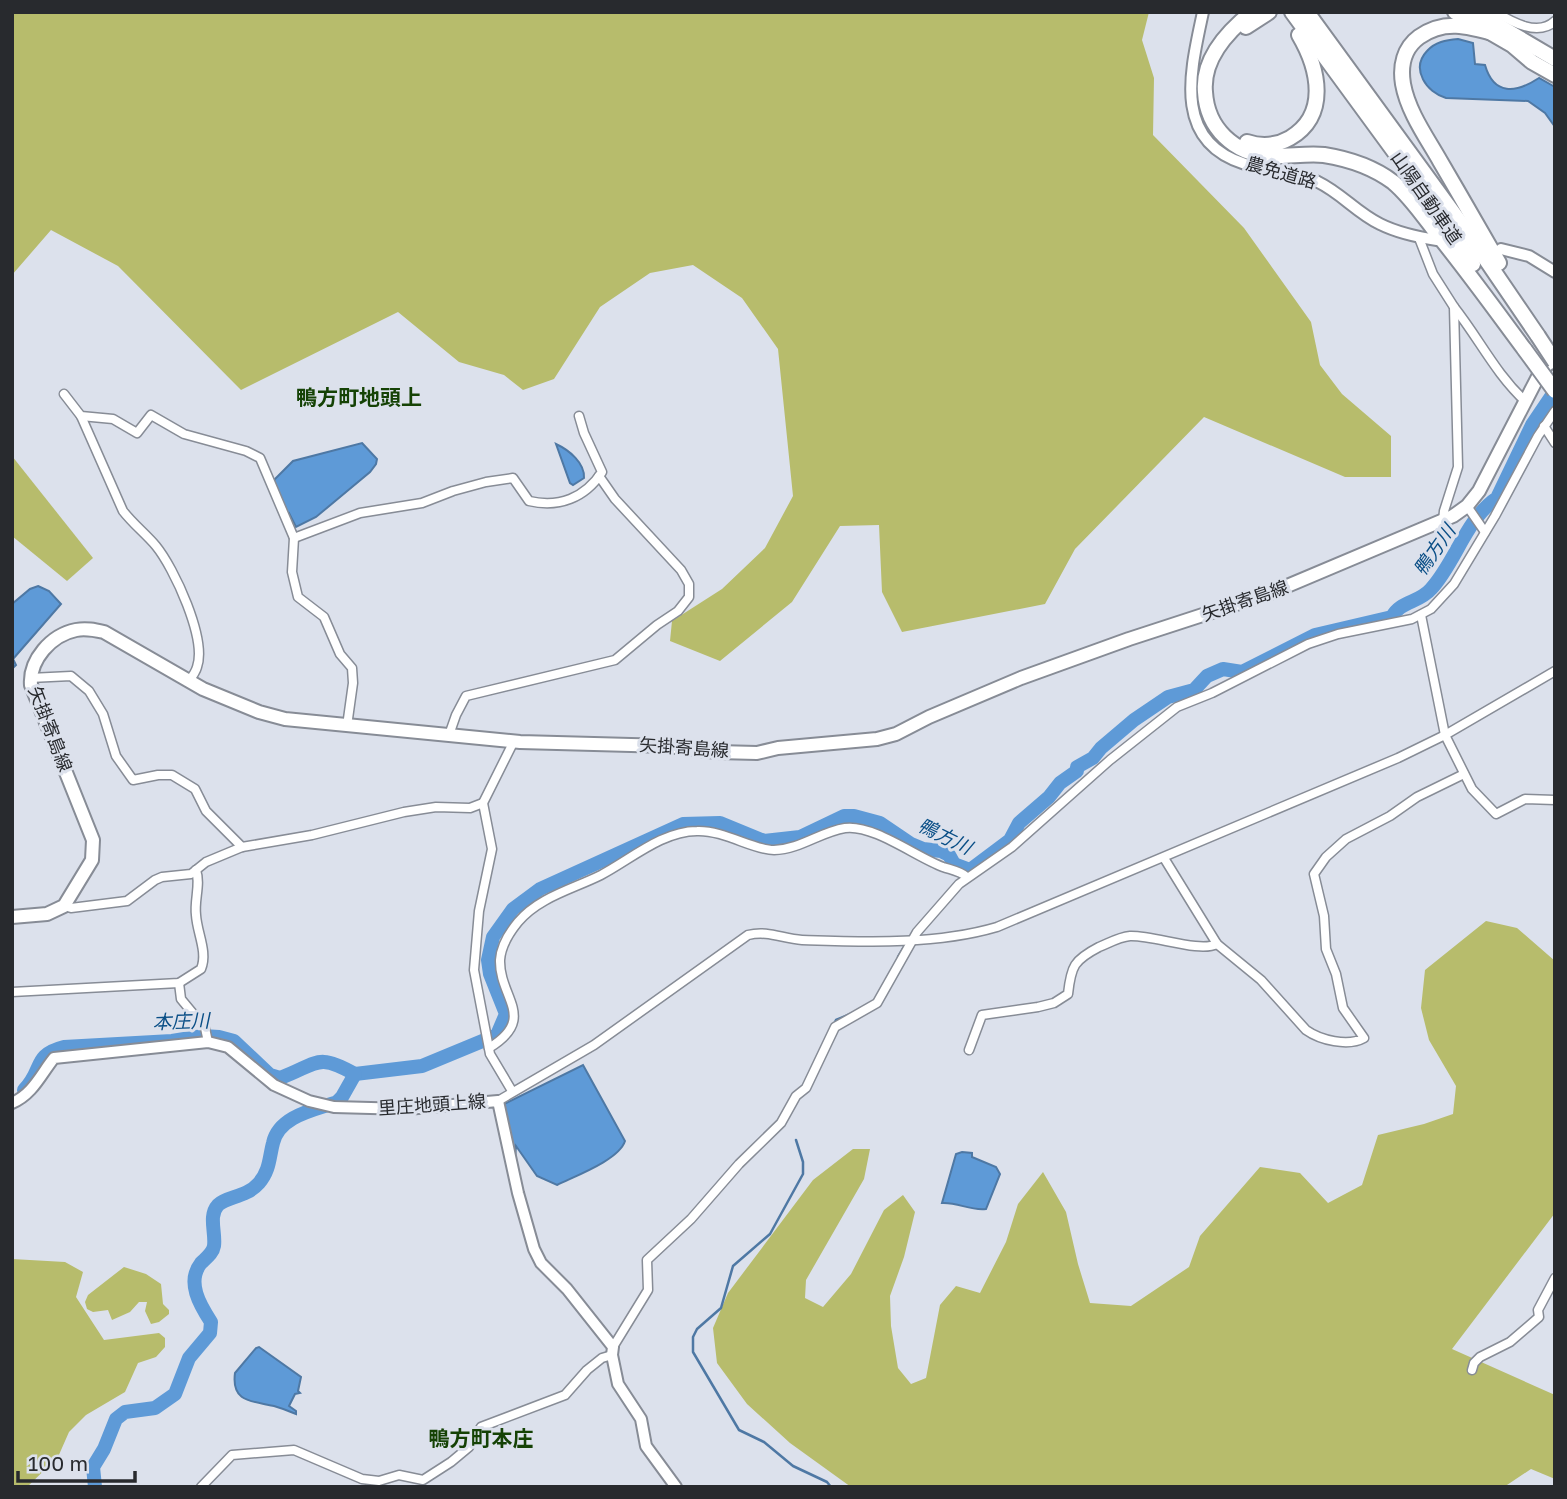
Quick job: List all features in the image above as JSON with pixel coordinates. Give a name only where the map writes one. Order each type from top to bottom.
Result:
[{"type":"highway","points":[[1252,12],[1228,34],[1215,51],[1208,68],[1204,87],[1206,109],[1225,138],[1251,153],[1268,156],[1321,155],[1340,158],[1376,170],[1395,184],[1416,207],[1475,282],[1530,344]]},
{"type":"highway","points":[[1269,12],[1246,27],[1234,39],[1215,72],[1213,90],[1222,122],[1242,140],[1256,145],[1284,141],[1299,132],[1311,118],[1317,100],[1313,62],[1288,13]]},
{"type":"highway","name":"山陽自動車道","points":[[1307,12],[1391,125],[1520,308],[1530,344],[1555,359]]},
{"type":"highway","points":[[1455,12],[1496,34],[1532,62],[1555,75]]},
{"type":"highway","points":[[1475,12],[1555,59]]},
{"type":"highway","name":"山陽自動車道","points":[[1288,13],[1407,169],[1530,344],[1555,390]]},
{"type":"highway","points":[[1496,34],[1467,26],[1447,25],[1429,30],[1413,41],[1405,53],[1402,77],[1410,106],[1421,128],[1504,271],[1520,308]]},
{"type":"main road","name":"農免道路","points":[[1203,12],[1191,72],[1191,98],[1196,122],[1216,149],[1245,164],[1313,179],[1379,224],[1419,238],[1437,240]]},
{"type":"main road","points":[[1501,249],[1529,256],[1555,272]]},
{"type":"main road","name":"矢掛寄島線","points":[[64,906],[92,859],[93,840],[30,678],[32,667],[45,648],[74,630],[104,632],[203,689],[259,712],[285,719],[514,741],[668,746],[717,752],[757,753],[896,734],[1021,678],[1273,592],[1470,511],[1541,371],[1555,359]]},
{"type":"main road","points":[[12,917],[47,914],[64,906]]},
{"type":"main road","points":[[12,1103],[19,1100],[42,1077],[54,1058],[207,1040]]},
{"type":"main road","name":"里庄地頭上線","points":[[207,1040],[228,1047],[274,1085],[334,1107],[407,1109],[498,1101],[518,1193],[534,1250],[541,1263],[567,1289],[612,1351],[618,1384],[641,1419],[646,1446],[676,1487]]},
{"type":"street","points":[[1495,12],[1515,24],[1534,28],[1550,26],[1555,21]]},
{"type":"street","points":[[1419,238],[1433,274],[1474,332],[1493,367],[1526,402]]},
{"type":"street","points":[[1443,521],[1458,467],[1454,307]]},
{"type":"street","points":[[64,394],[81,416],[123,510],[132,524],[155,544],[169,564],[188,605],[197,642],[198,666],[189,681]]},
{"type":"street","points":[[201,1487],[232,1455],[288,1449],[306,1454],[362,1479],[379,1481],[400,1475],[424,1480],[469,1447],[481,1427],[565,1395],[587,1370],[612,1351],[648,1290],[647,1260],[691,1219],[739,1164],[781,1123],[796,1096],[806,1088],[835,1027],[877,1003],[908,940],[965,875],[1012,847],[1119,752],[1177,707],[1223,688],[1308,644],[1338,634],[1420,615],[1441,600],[1454,584],[1555,411]]},
{"type":"street","points":[[81,416],[113,419],[137,433],[151,415],[184,434],[246,451],[260,458],[294,538],[292,572],[298,597],[324,617],[340,654],[352,668],[353,683],[347,726]]},
{"type":"street","points":[[294,538],[360,513],[422,503],[486,481],[513,478],[529,501],[546,505],[576,497],[593,486],[602,472],[579,416]]},
{"type":"street","points":[[1544,426],[1555,443]]},
{"type":"street","points":[[449,735],[466,696],[615,660],[678,611],[689,597],[689,584],[681,570],[615,499],[599,476]]},
{"type":"street","points":[[1470,511],[1484,531]]},
{"type":"street","points":[[1420,615],[1445,735],[1472,789],[1496,814],[1525,799],[1555,800]]},
{"type":"street","points":[[498,1101],[603,1039],[748,935],[766,933],[798,940],[908,940],[952,937],[997,927],[1377,768],[1445,735],[1555,671]]},
{"type":"street","points":[[30,678],[71,676],[89,691],[103,714],[116,755],[133,780],[172,775],[195,789],[206,811],[242,847]]},
{"type":"street","points":[[512,1091],[488,1046],[474,970],[479,911],[492,849],[483,803],[514,741]]},
{"type":"street","points":[[1164,858],[1217,944],[1261,980],[1312,1034],[1347,1044],[1364,1038],[1343,1008],[1336,974],[1326,949],[1324,916],[1314,874],[1326,857],[1346,839],[1390,816],[1417,797],[1464,774]]},
{"type":"street","points":[[64,906],[71,908],[127,901],[155,880],[191,874],[206,862],[242,847],[312,835],[415,810],[436,807],[470,808],[483,803]]},
{"type":"street","points":[[488,1046],[505,1039],[512,1023],[512,1001],[501,971],[500,957],[505,940],[519,921],[536,906],[598,876],[662,840],[697,831],[731,836],[770,850],[790,848],[836,830],[855,828],[965,875]]},
{"type":"street","points":[[12,992],[179,983],[203,968],[203,946],[195,913],[198,881],[196,870]]},
{"type":"street","points":[[969,1050],[982,1015],[1054,1003],[1068,993],[1071,971],[1084,955],[1113,940],[1130,936],[1170,940],[1204,948],[1217,944]]},
{"type":"street","points":[[179,983],[181,999],[205,1028],[207,1040]]},
{"type":"street","points":[[1472,1370],[1480,1357],[1510,1342],[1539,1317],[1538,1310],[1555,1278]]},
{"type":"green space","points":[[12,12],[1149,12],[1142,40],[1154,78],[1153,135],[1244,228],[1311,322],[1320,365],[1342,394],[1391,436],[1391,477],[1345,477],[1204,417],[1075,549],[1045,604],[902,632],[882,592],[879,525],[840,526],[792,602],[720,661],[670,641],[672,621],[722,589],[765,548],[793,496],[778,349],[742,298],[693,265],[650,273],[600,307],[554,379],[523,390],[504,375],[459,362],[398,312],[241,390],[118,266],[51,230],[12,275]]},
{"type":"green space","points":[[12,456],[93,558],[67,581],[12,536]]},
{"type":"green space","points":[[1486,921],[1517,928],[1555,961],[1555,1213],[1452,1349],[1555,1395],[1555,1479],[1531,1469],[1504,1487],[851,1487],[790,1443],[747,1404],[717,1363],[713,1328],[728,1293],[813,1180],[853,1149],[870,1149],[864,1179],[806,1280],[805,1298],[823,1307],[851,1274],[884,1210],[903,1195],[915,1212],[904,1257],[890,1296],[891,1326],[898,1368],[911,1384],[926,1378],[940,1305],[956,1286],[980,1293],[1006,1242],[1018,1204],[1043,1172],[1066,1212],[1090,1303],[1131,1306],[1189,1267],[1200,1236],[1260,1167],[1300,1173],[1328,1203],[1362,1185],[1378,1135],[1453,1114],[1456,1086],[1429,1040],[1421,1008],[1425,970]]},
{"type":"green space","points":[[12,1259],[65,1262],[83,1272],[76,1297],[104,1340],[159,1333],[165,1338],[165,1347],[156,1357],[138,1363],[125,1392],[86,1415],[69,1432],[58,1457],[27,1487],[12,1487]]},
{"type":"green space","points":[[124,1267],[146,1274],[161,1284],[163,1304],[169,1314],[159,1322],[151,1324],[145,1311],[147,1302],[139,1302],[130,1312],[112,1320],[108,1310],[93,1312],[87,1309],[85,1302],[88,1295]]},
{"type":"water","points":[[1458,39],[1473,43],[1475,64],[1485,65],[1489,75],[1500,87],[1514,89],[1539,78],[1555,87],[1555,127],[1545,113],[1528,101],[1446,98],[1427,86],[1421,72],[1422,58],[1437,44]]},
{"type":"water","points":[[362,443],[377,459],[370,472],[316,517],[296,527],[289,513],[286,514],[274,480],[293,461]]},
{"type":"water","points":[[556,444],[571,453],[582,467],[584,478],[573,485],[570,483]]},
{"type":"water","points":[[38,586],[49,591],[61,604],[13,659],[16,665],[14,667],[12,664],[12,604]]},
{"type":"water","points":[[583,1065],[625,1141],[606,1161],[557,1185],[537,1176],[516,1146],[515,1159],[504,1104]]},
{"type":"water","points":[[972,1153],[972,1157],[996,1167],[1000,1174],[986,1209],[942,1203],[956,1154]]},
{"type":"water","points":[[259,1347],[301,1377],[298,1391],[300,1393],[295,1394],[289,1406],[296,1414],[245,1399],[236,1390],[235,1373]]},
{"type":"waterway","name":"鴨方川","points":[[355,1074],[422,1066],[497,1035],[506,1014],[490,974],[488,960],[493,937],[513,909],[540,889],[683,824],[720,823],[764,841],[800,837],[844,816],[854,816],[880,823],[923,849],[941,851],[949,855],[954,864],[970,870],[1010,840],[1019,823],[1049,797],[1060,783],[1077,771],[1077,767],[1093,758],[1134,720],[1168,697],[1194,690],[1207,676],[1223,669],[1242,672],[1315,635],[1392,617],[1400,608],[1426,594],[1440,578],[1477,518],[1497,498],[1532,425],[1555,391]]},
{"type":"waterway","points":[[898,957],[907,942]]},
{"type":"waterway","points":[[834,1024],[836,1020],[855,1012]]},
{"type":"waterway","name":"本庄川","points":[[24,1090],[43,1059],[54,1050],[203,1036],[234,1041],[270,1075],[280,1078],[317,1062],[332,1063],[355,1074]]},
{"type":"waterway","points":[[95,1487],[93,1467],[104,1449],[116,1419],[125,1412],[155,1408],[175,1394],[189,1358],[210,1333],[211,1322],[196,1293],[195,1278],[201,1263],[213,1249],[215,1209],[222,1202],[248,1192],[259,1183],[267,1169],[273,1143],[282,1126],[308,1111],[337,1102],[355,1074]]},
{"type":"waterway","points":[[796,1140],[803,1162],[803,1174],[770,1234],[733,1266],[721,1308],[697,1329],[693,1337],[693,1352],[739,1430],[764,1442],[793,1466],[827,1482],[831,1487]]},
{"type":"district","name":"鴨方町地頭上","points":[[359,398]]},
{"type":"district","name":"鴨方町本庄","points":[[481,1439]]}]
